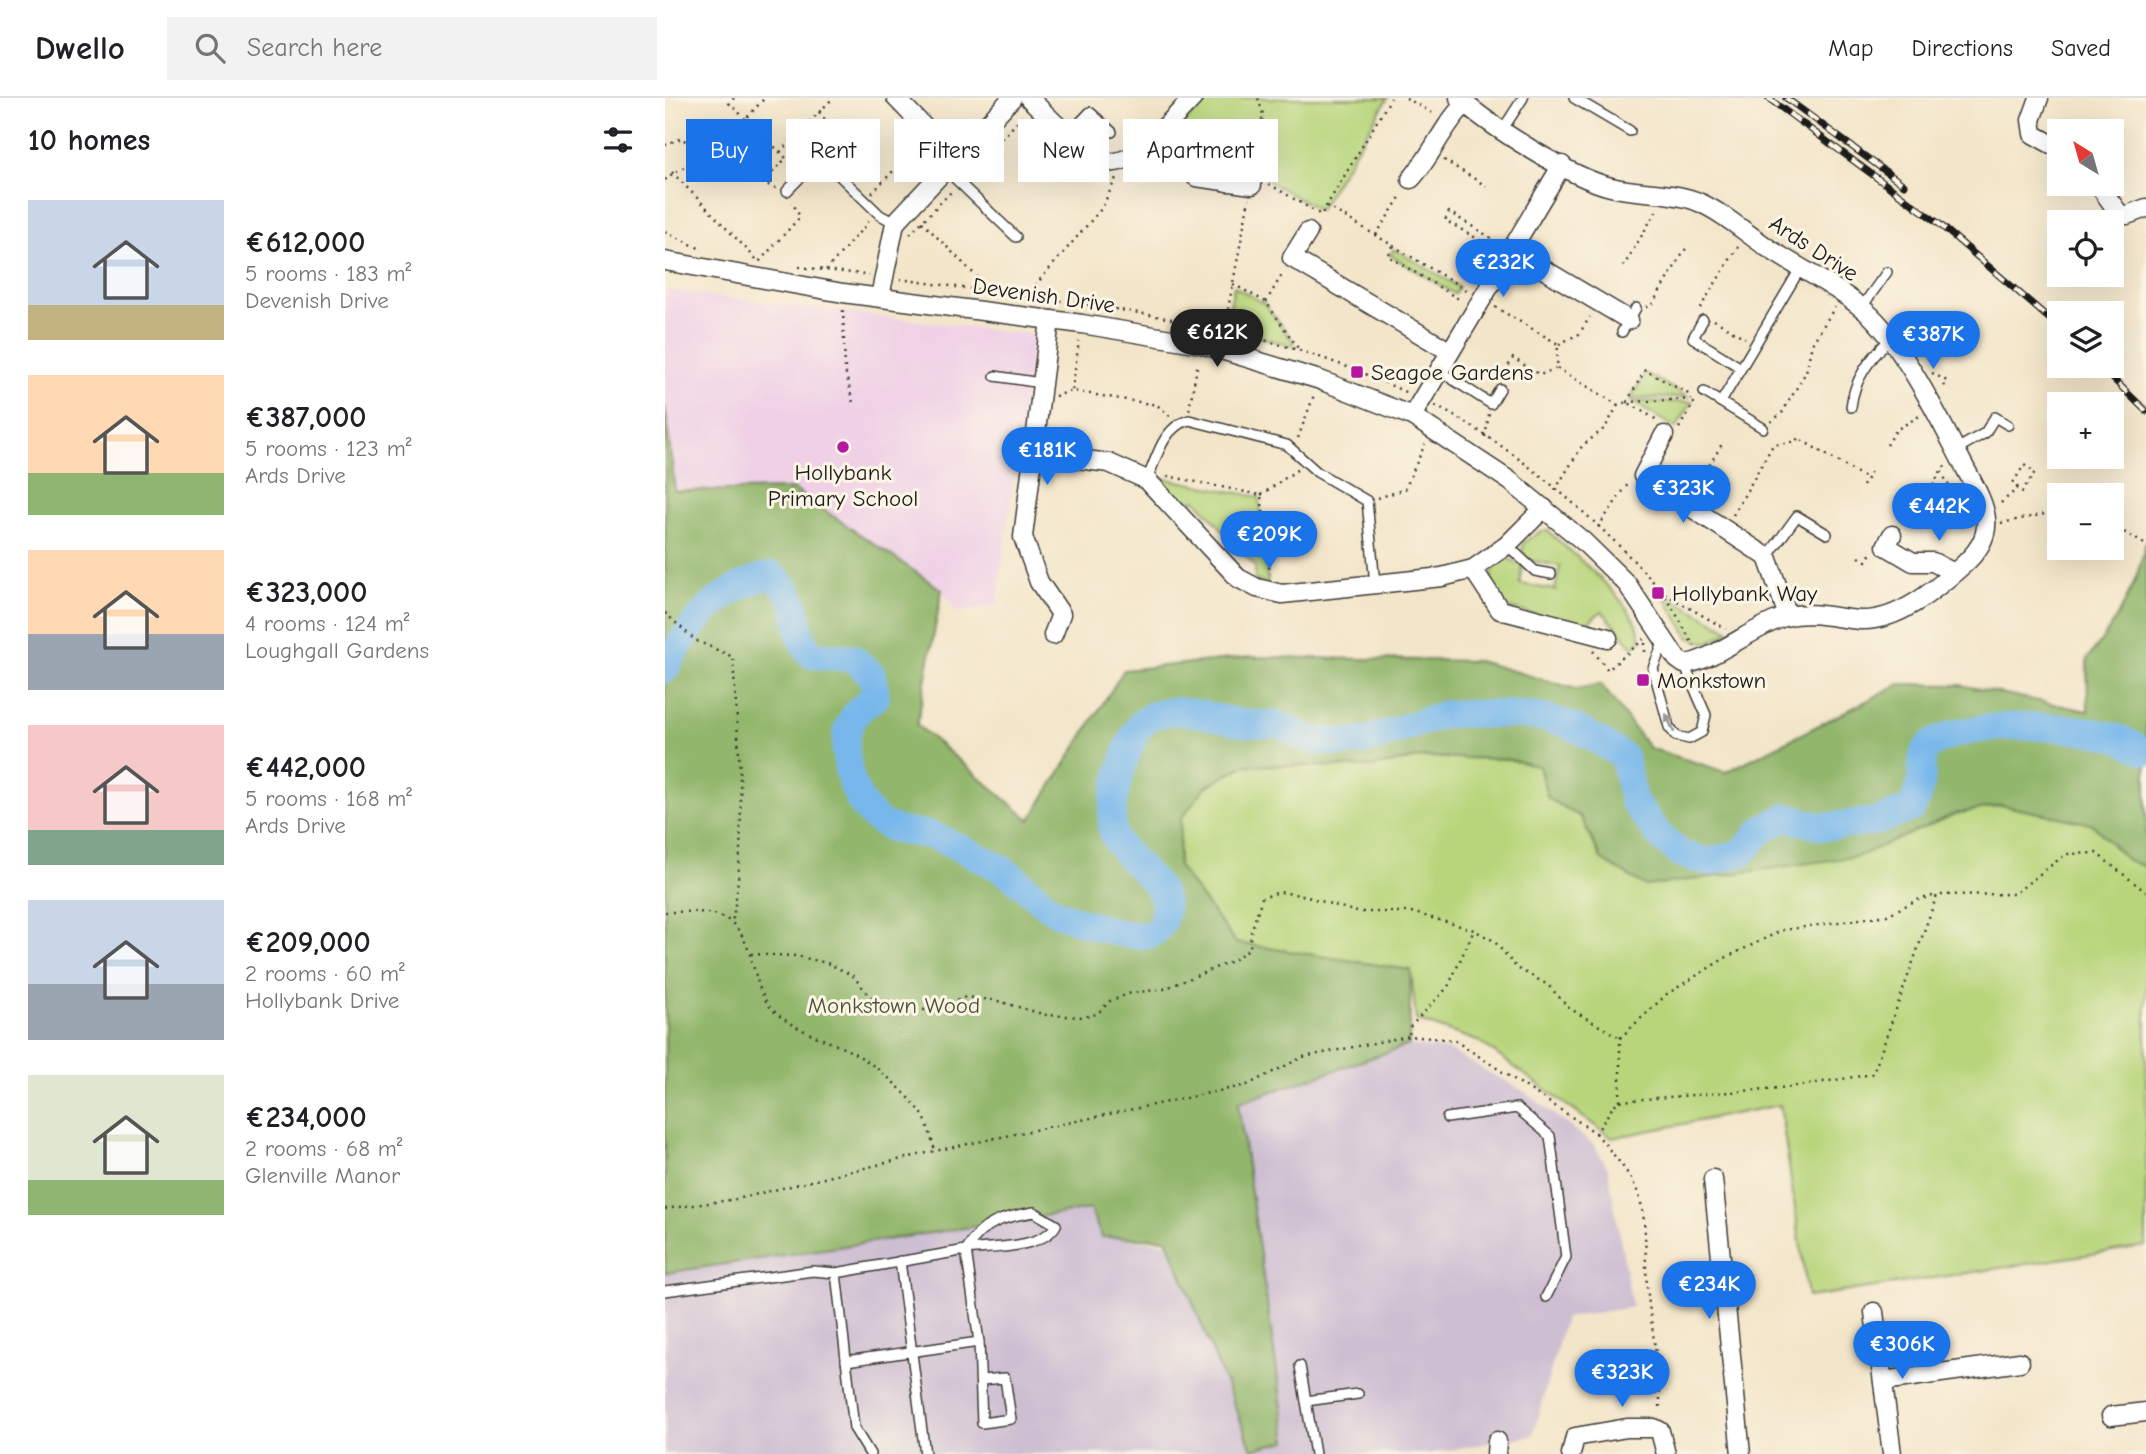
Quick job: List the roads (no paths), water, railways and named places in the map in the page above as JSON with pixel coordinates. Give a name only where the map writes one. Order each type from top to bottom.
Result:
[{"type":"street","points":[[991,119],[1012,98]]},
{"type":"street","points":[[1029,98],[1050,119]]},
{"type":"street","points":[[1173,119],[1193,98]]},
{"type":"street","points":[[2039,98],[2031,120],[2033,134],[2047,142]]},
{"type":"street","points":[[898,101],[915,119]]},
{"type":"street","points":[[1411,179],[1432,153],[1462,101]]},
{"type":"street","name":"Ards Drive","points":[[1462,101],[1562,165],[1607,186],[1668,194],[1697,202],[1861,308],[1889,340],[1932,408],[1955,450],[1986,519],[1982,546],[1954,573]]},
{"type":"street","points":[[1416,408],[1562,165]]},
{"type":"street","points":[[880,297],[894,223],[931,182]]},
{"type":"street","points":[[1227,182],[1252,185]]},
{"type":"street","points":[[2107,196],[2120,215],[2146,208]]},
{"type":"street","points":[[1308,232],[1292,258],[1449,351]]},
{"type":"street","points":[[1509,253],[1629,320]]},
{"type":"street","name":"Devenish Drive","points":[[665,261],[843,293],[1082,324],[1201,344],[1416,408],[1432,428],[1476,456],[1544,508],[1627,584],[1683,664]]},
{"type":"street","points":[[1050,320],[1031,453],[1023,537],[1039,582],[1061,614],[1053,635]]},
{"type":"street","points":[[1664,435],[1643,476],[1687,502],[1700,515],[1767,557],[1789,616]]},
{"type":"street","points":[[1031,453],[1109,463],[1148,476],[1238,578],[1257,589],[1282,594],[1442,577],[1473,569],[1507,545],[1544,508]]},
{"type":"street","points":[[1683,664],[1702,659],[1789,616],[1811,614],[1863,620],[1888,615],[1913,603],[1954,573],[1933,562],[1913,562],[1886,546],[1892,535]]},
{"type":"street","points":[[1473,569],[1500,610],[1608,638]]},
{"type":"street","points":[[1713,1179],[1741,1454]]},
{"type":"street","points":[[1874,1312],[1892,1454]]},
{"type":"street","points":[[1883,1381],[2020,1362]]},
{"type":"street","points":[[2111,1416],[2146,1412]]},
{"type":"street","points":[[1571,1454],[1575,1437],[1627,1428],[1654,1428],[1660,1431],[1666,1454]]},
{"type":"lane","points":[[1503,129],[1523,98]]},
{"type":"lane","points":[[1574,98],[1630,131]]},
{"type":"lane","points":[[1083,119],[1090,111],[1098,119]]},
{"type":"lane","points":[[1109,129],[1112,132]]},
{"type":"lane","points":[[787,191],[796,182]]},
{"type":"lane","points":[[846,182],[877,213],[894,223]]},
{"type":"lane","points":[[965,182],[1016,237]]},
{"type":"lane","points":[[1721,402],[1800,269]]},
{"type":"lane","points":[[1861,308],[1887,272]]},
{"type":"lane","points":[[1703,320],[1693,338],[1741,368]]},
{"type":"lane","points":[[1851,407],[1853,391],[1871,359],[1889,340]]},
{"type":"lane","points":[[1438,370],[1491,404],[1500,389]]},
{"type":"lane","points":[[995,376],[1040,391]]},
{"type":"lane","points":[[1704,392],[1763,428]]},
{"type":"lane","points":[[1955,450],[1985,433],[1995,417],[2008,425]]},
{"type":"lane","points":[[1148,476],[1169,432],[1179,423],[1189,420],[1287,445],[1306,463],[1367,501],[1375,584]]},
{"type":"lane","points":[[1767,557],[1797,516],[1827,534]]},
{"type":"lane","points":[[1507,545],[1535,571],[1551,574]]},
{"type":"lane","points":[[1665,640],[1653,668],[1669,727],[1676,736],[1689,739],[1702,732],[1706,715],[1683,664]]},
{"type":"lane","points":[[1447,1118],[1517,1108],[1550,1136],[1566,1258],[1546,1297]]},
{"type":"lane","points":[[665,1291],[813,1270],[836,1273],[899,1261],[966,1250],[1036,1240],[1052,1232],[1056,1225],[1034,1212],[1001,1218],[976,1233],[966,1250],[979,1342],[982,1423],[1011,1419],[1005,1378],[981,1381]]},
{"type":"lane","points":[[899,1261],[925,1454]]},
{"type":"lane","points":[[836,1273],[854,1428],[870,1454]]},
{"type":"lane","points":[[846,1361],[979,1342]]},
{"type":"lane","points":[[1300,1366],[1315,1454]]},
{"type":"lane","points":[[1306,1401],[1358,1394]]},
{"type":"waterway","points":[[665,669],[685,637],[708,609],[736,588],[772,575],[791,597],[801,636],[812,655],[853,658],[872,675],[876,697],[852,719],[847,733],[846,751],[854,788],[859,799],[875,818],[898,830],[933,836],[982,859],[1006,872],[1063,915],[1100,928],[1139,935],[1148,935],[1158,929],[1165,907],[1156,885],[1114,836],[1112,813],[1118,781],[1134,736],[1148,718],[1160,713],[1187,712],[1241,723],[1277,725],[1309,739],[1339,742],[1378,737],[1453,714],[1508,714],[1559,722],[1588,735],[1624,757],[1633,801],[1658,834],[1680,854],[1710,862],[1743,852],[1762,830],[1785,817],[1823,827],[1878,821],[1912,808],[1921,783],[1925,752],[1932,744],[1949,736],[1996,727],[2050,727],[2099,733],[2121,739],[2146,752]]},
{"type":"railway","points":[[1768,98],[1937,222],[2047,317]]},
{"type":"railway","points":[[1786,98],[1904,185]]},
{"type":"railway","points":[[2112,378],[2146,411]]},
{"type":"place","name":"Seagoe Gardens","points":[[1357,372]]},
{"type":"place","name":"Hollybank Primary School","points":[[843,447]]},
{"type":"place","name":"Hollybank Way","points":[[1658,593]]},
{"type":"place","name":"Monkstown","points":[[1643,680]]},
{"type":"park label","name":"Monkstown Wood","points":[[894,1005]]}]
